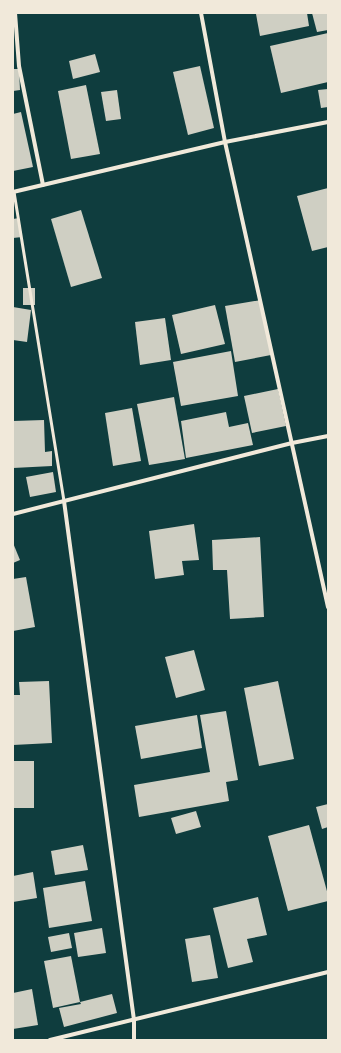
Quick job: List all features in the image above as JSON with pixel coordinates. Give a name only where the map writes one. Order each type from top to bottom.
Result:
[{"type":"street","points":[[16,13],[19,66],[43,185]]},
{"type":"street","points":[[201,13],[225,142],[328,607]]},
{"type":"street","points":[[14,192],[225,142],[328,122]]},
{"type":"street","points":[[13,514],[292,443],[328,436]]},
{"type":"street","points":[[64,501],[134,1020],[134,1040]]},
{"type":"street","points":[[50,1040],[328,972]]},
{"type":"lane","points":[[14,192],[64,501]]},
{"type":"building","points":[[307,13],[309,26],[260,36],[256,14]]},
{"type":"building","points":[[312,13],[328,13],[328,30],[317,32]]},
{"type":"building","points":[[328,33],[328,82],[281,93],[270,46]]},
{"type":"building","points":[[95,54],[100,72],[73,79],[69,61]]},
{"type":"building","points":[[200,66],[214,128],[188,135],[173,72]]},
{"type":"building","points":[[13,69],[19,69],[20,90],[13,91]]},
{"type":"building","points":[[86,85],[100,154],[71,159],[58,91]]},
{"type":"building","points":[[328,89],[328,107],[321,108],[318,90]]},
{"type":"building","points":[[117,90],[121,119],[106,121],[101,92]]},
{"type":"building","points":[[21,112],[33,167],[13,171],[13,114]]},
{"type":"building","points":[[328,188],[328,247],[312,251],[297,196]]},
{"type":"building","points":[[81,210],[102,278],[71,287],[51,219]]},
{"type":"building","points":[[19,218],[22,237],[13,238],[13,219]]},
{"type":"building","points":[[23,288],[35,288],[35,305],[23,305]]},
{"type":"building","points":[[261,300],[271,355],[235,362],[225,306]]},
{"type":"building","points":[[215,305],[225,344],[181,354],[172,315]]},
{"type":"building","points":[[13,307],[31,310],[27,342],[13,340]]},
{"type":"building","points":[[165,318],[171,360],[140,365],[135,322]]},
{"type":"building","points":[[231,351],[238,396],[181,406],[173,362]]},
{"type":"building","points":[[278,389],[286,426],[252,433],[244,396]]},
{"type":"building","points":[[174,397],[185,459],[149,465],[137,404]]},
{"type":"building","points":[[132,408],[141,461],[113,466],[105,413]]},
{"type":"building","points":[[226,412],[229,427],[248,423],[253,445],[186,458],[181,421]]},
{"type":"building","points":[[44,420],[45,452],[52,451],[52,466],[13,468],[13,421]]},
{"type":"building","points":[[53,472],[56,492],[30,497],[26,477]]},
{"type":"building","points":[[194,524],[199,560],[182,561],[184,575],[155,579],[149,531]]},
{"type":"building","points":[[260,537],[264,617],[230,619],[227,570],[213,570],[212,540]]},
{"type":"building","points":[[13,543],[20,560],[13,563]]},
{"type":"building","points":[[26,577],[35,627],[13,631],[13,579]]},
{"type":"building","points":[[194,650],[205,690],[176,698],[165,657]]},
{"type":"building","points":[[49,681],[52,743],[13,745],[13,695],[20,695],[19,682]]},
{"type":"building","points":[[278,681],[294,759],[259,766],[244,688]]},
{"type":"building","points":[[226,711],[238,780],[226,782],[229,801],[139,817],[134,785],[210,772],[200,715]]},
{"type":"building","points":[[197,715],[202,748],[141,759],[135,726]]},
{"type":"building","points":[[13,761],[34,761],[34,808],[13,808]]},
{"type":"building","points":[[328,804],[328,827],[322,829],[316,807]]},
{"type":"building","points":[[196,811],[201,827],[176,834],[171,818]]},
{"type":"building","points":[[309,825],[328,895],[328,901],[288,911],[268,836]]},
{"type":"building","points":[[83,845],[88,870],[55,875],[51,851]]},
{"type":"building","points":[[33,872],[37,898],[13,902],[13,876]]},
{"type":"building","points":[[85,881],[92,921],[49,928],[43,888]]},
{"type":"building","points":[[258,897],[267,935],[247,939],[253,962],[228,968],[213,908]]},
{"type":"building","points":[[102,928],[106,953],[78,957],[74,933]]},
{"type":"building","points":[[69,933],[72,948],[51,952],[48,937]]},
{"type":"building","points":[[210,935],[218,978],[192,982],[185,939]]},
{"type":"building","points":[[71,956],[80,1002],[53,1008],[44,961]]},
{"type":"building","points":[[32,989],[38,1025],[13,1029],[13,993]]},
{"type":"building","points":[[112,994],[117,1013],[64,1027],[59,1008],[81,1004],[80,1002]]}]
